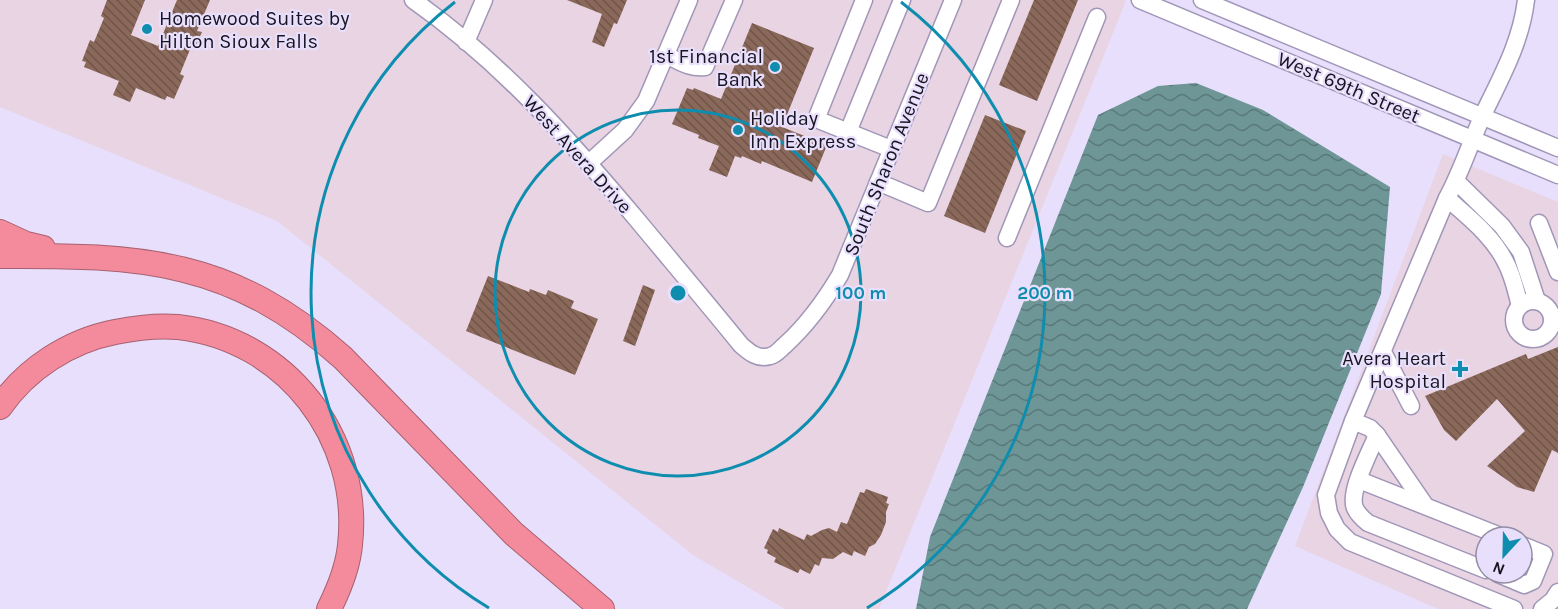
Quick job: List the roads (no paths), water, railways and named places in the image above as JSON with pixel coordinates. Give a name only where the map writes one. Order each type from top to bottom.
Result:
[{"type":"highway","points":[[0,231],[26,244],[92,256],[161,264],[212,277],[269,303],[295,319],[318,336],[361,375],[514,534],[603,609]]},
{"type":"highway","points":[[0,256],[92,256]]},
{"type":"highway","points":[[0,407],[26,377],[50,359],[71,346],[98,336],[136,328],[177,327],[215,335],[251,351],[282,371],[305,394],[328,429],[344,465],[352,505],[350,546],[341,584],[329,609]]},
{"type":"street","name":"West Avera Drive","points":[[413,0],[492,63],[540,108],[726,327]]},
{"type":"street","points":[[466,42],[484,0]]},
{"type":"street","points":[[589,163],[633,120],[646,100],[689,0]]},
{"type":"street","points":[[666,55],[688,66],[705,67],[734,0]]},
{"type":"street","points":[[864,0],[817,117],[821,121],[891,149]]},
{"type":"street","points":[[849,132],[902,0]]},
{"type":"street","name":"South Sharon Avenue","points":[[726,327],[750,353],[758,357],[768,357],[776,354],[800,332],[822,306],[840,275],[953,0]]},
{"type":"street","points":[[878,182],[928,203],[1011,0]]},
{"type":"street","name":"West 69th Street","points":[[1140,0],[1558,175]]},
{"type":"street","name":"West 69th Street","points":[[1202,0],[1558,148]]},
{"type":"street","points":[[1514,609],[1350,542],[1337,529],[1329,513],[1326,495],[1353,421],[1447,198],[1516,45],[1523,25],[1526,0]]},
{"type":"street","points":[[1007,238],[1097,17]]},
{"type":"street","points":[[1456,181],[1502,226],[1521,252],[1537,301]]},
{"type":"street","points":[[1447,198],[1489,237],[1498,249],[1512,276],[1520,306]]},
{"type":"street","points":[[1539,223],[1557,265]]},
{"type":"street","points":[[1537,301],[1547,307],[1552,317],[1550,328],[1538,338],[1526,337],[1516,329],[1514,317],[1520,306],[1537,301]]},
{"type":"street","points":[[1383,352],[1411,406]]},
{"type":"street","points":[[1353,421],[1370,428],[1377,435],[1425,505]]},
{"type":"street","points":[[1377,435],[1353,498],[1354,507],[1360,516],[1368,523],[1474,565]]},
{"type":"street","points":[[1359,480],[1474,525]]},
{"type":"street","points":[[1534,550],[1544,554],[1534,579]]},
{"type":"street","points":[[1488,599],[1491,585]]},
{"type":"street","points":[[1542,609],[1558,592]]},
{"type":"water","points":[[1196,83],[1263,110],[1390,187],[1381,294],[1303,487],[1247,609],[916,609],[930,537],[1098,115],[1158,86]]},
{"type":"place","name":"Homewood Suites by Hilton Sioux Falls","points":[[147,29]]},
{"type":"place","name":"1st Financial Bank","points":[[775,67]]},
{"type":"place","name":"Holiday Inn Express","points":[[738,130]]},
{"type":"place","name":"Avera Heart Hospital","points":[[1460,369]]}]
